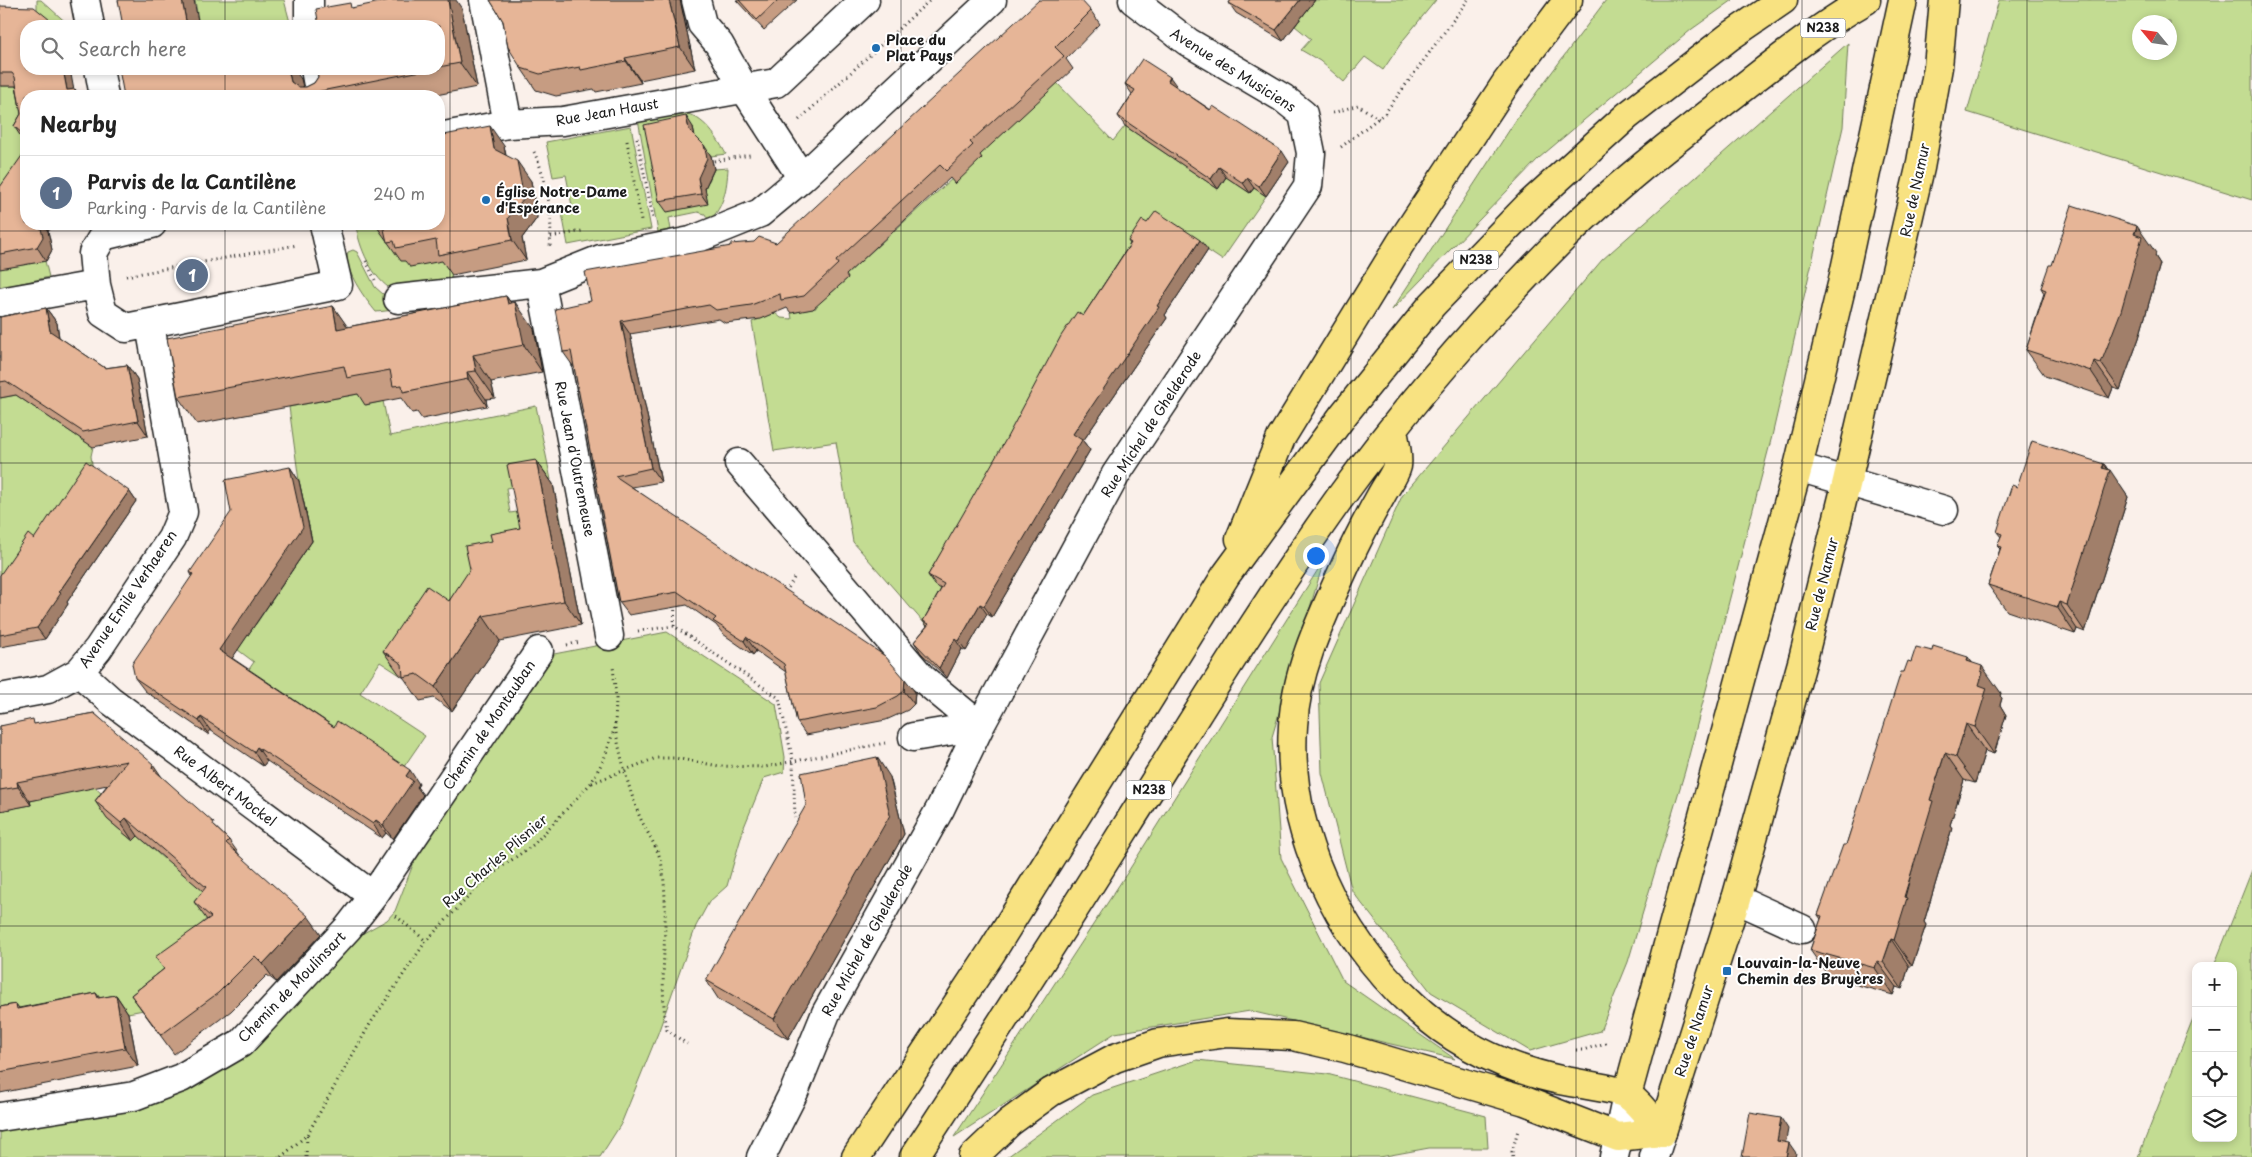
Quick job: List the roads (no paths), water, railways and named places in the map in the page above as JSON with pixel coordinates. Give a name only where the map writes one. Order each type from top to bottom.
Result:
[{"type":"main road","points":[[1226,575],[1281,438],[1437,188],[1506,83],[1568,0]]},
{"type":"main road","name":"N238","points":[[856,1157],[991,953],[1226,575],[1344,414],[1432,305],[1530,204],[1626,116],[1729,37],[1783,0]]},
{"type":"main road","name":"N238","points":[[914,1157],[1031,979],[1269,600],[1341,498],[1393,429],[1471,336],[1568,233],[1660,151],[1781,58],[1846,11],[1866,0]]},
{"type":"main road","points":[[1627,1095],[1798,467],[1842,284],[1903,0]]},
{"type":"main road","name":"Rue de Namur","points":[[1658,1145],[1736,899],[1803,659],[1847,481],[1920,168],[1938,67],[1944,0]]},
{"type":"main road","points":[[973,1157],[1010,1122],[1051,1092],[1115,1058],[1158,1043],[1227,1034],[1293,1036],[1345,1048],[1525,1101],[1616,1147],[1658,1145],[1627,1095],[1535,1074],[1496,1060],[1442,1029],[1413,1006],[1381,973],[1337,908],[1314,860],[1300,814],[1293,770],[1292,724],[1315,634],[1358,538],[1397,465],[1393,429]]},
{"type":"street","points":[[85,0],[89,20]]},
{"type":"street","points":[[309,0],[309,20]]},
{"type":"street","points":[[484,0],[508,124]]},
{"type":"street","points":[[696,0],[702,24],[718,44],[745,90],[802,178]]},
{"type":"street","points":[[745,90],[776,83],[865,0]]},
{"type":"street","points":[[398,299],[541,283],[601,258],[691,241],[760,213],[802,178],[992,0]]},
{"type":"street","name":"Avenue des Musiciens","points":[[1133,0],[1162,9],[1188,42],[1283,98],[1303,114],[1311,153]]},
{"type":"street","points":[[100,75],[103,90]]},
{"type":"street","points":[[316,75],[319,90]]},
{"type":"street","name":"Rue Jean Haust","points":[[445,136],[508,124],[563,121],[724,92],[745,90]]},
{"type":"street","name":"Rue Michel de Ghelderode","points":[[761,1157],[794,1092],[826,1013],[940,809],[980,726],[1116,474],[1308,186],[1311,153]]},
{"type":"street","points":[[121,230],[103,236],[93,253],[96,284],[103,313],[126,328],[338,285],[325,231]]},
{"type":"street","name":"Rue Jean d'Outremeuse","points":[[541,283],[609,636]]},
{"type":"street","points":[[0,302],[96,284]]},
{"type":"street","name":"Avenue Emile Verhaeren","points":[[0,698],[48,689],[79,672],[98,649],[172,538],[183,512],[150,324]]},
{"type":"street","points":[[739,463],[922,678],[980,726]]},
{"type":"street","points":[[1798,467],[1944,510]]},
{"type":"street","name":"Chemin de Montauban","points":[[373,896],[539,651]]},
{"type":"street","name":"Rue Albert Mockel","points":[[79,672],[110,700],[373,896]]},
{"type":"street","points":[[913,737],[980,726]]},
{"type":"street","name":"Chemin de Moulinsart","points":[[0,1117],[134,1096],[181,1078],[241,1043],[348,928],[373,896]]},
{"type":"street","points":[[1736,899],[1802,929]]},
{"type":"street","points":[[1616,1147],[1627,1095]]},
{"type":"place","name":"Place du Plat Pays","points":[[876,48]]},
{"type":"place","name":"Église Notre-Dame d'Espérance","points":[[486,200]]},
{"type":"place","name":"Parvis de la Cantilène","points":[[192,275]]},
{"type":"place","name":"Louvain-la-Neuve Chemin des Bruyères","points":[[1727,971]]}]
